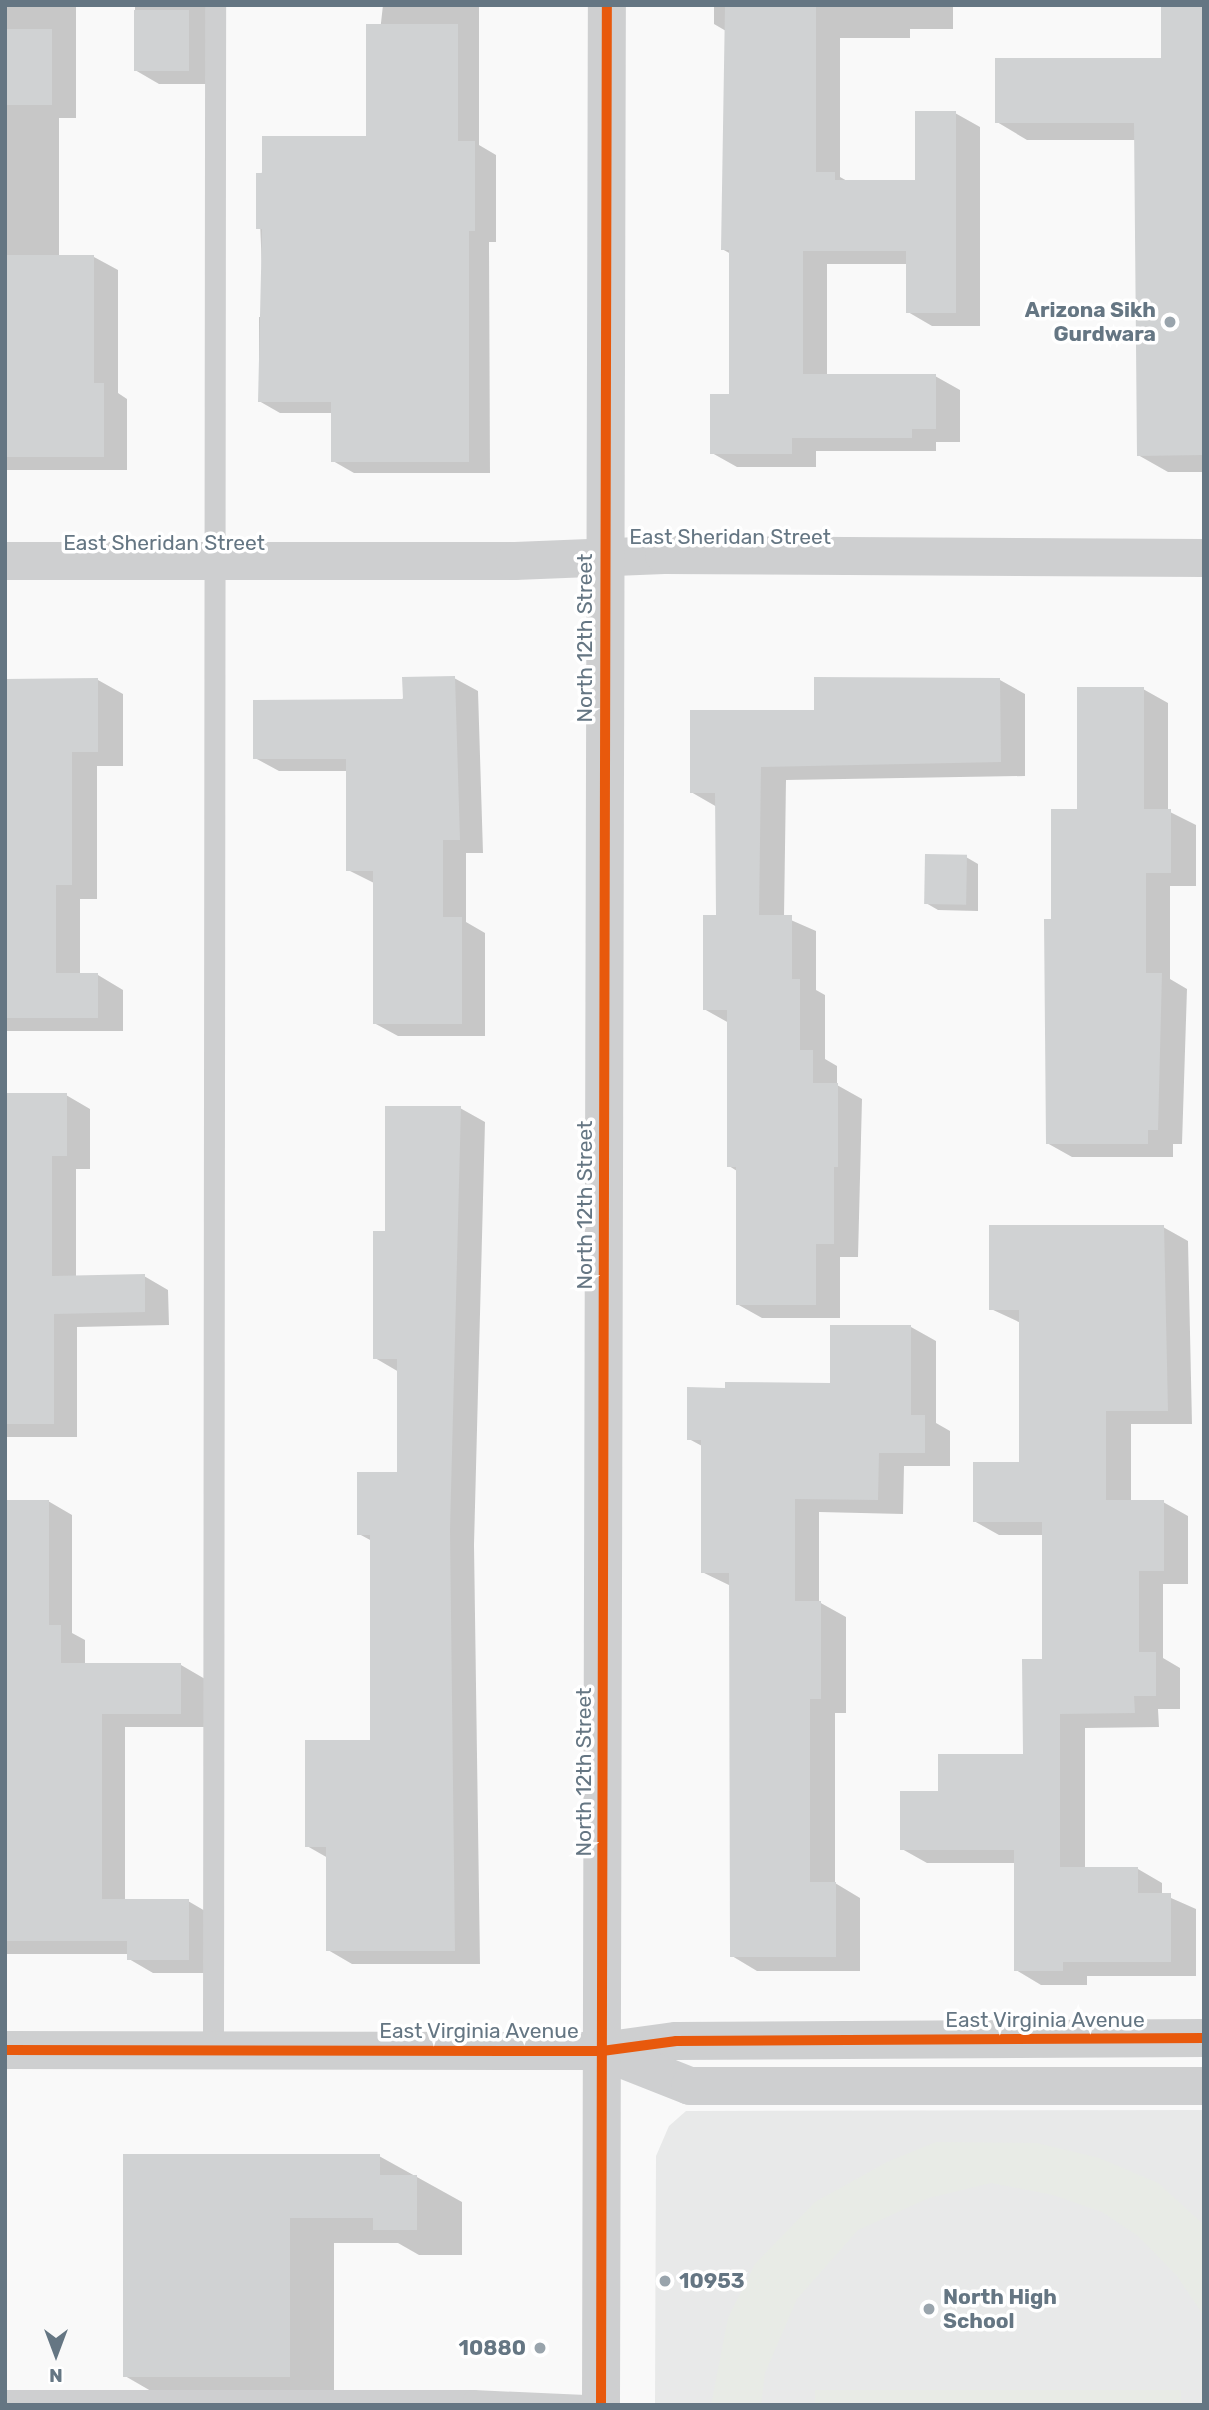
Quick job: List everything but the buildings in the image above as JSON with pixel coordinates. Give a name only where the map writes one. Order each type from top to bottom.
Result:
[{"type":"street","name":"North 12th Street","points":[[601,2405],[607,5]]},
{"type":"street","name":"East Sheridan Street","points":[[5,562],[213,563],[604,557],[1204,558]]},
{"type":"street","name":"East Virginia Avenue","points":[[5,2050],[602,2051],[676,2040],[1204,2038]]},
{"type":"street","name":"East Virginia Avenue","points":[[602,2051],[690,2086],[1204,2086]]},
{"type":"lane","points":[[214,2050],[215,5]]},
{"type":"lane","points":[[5,2400],[473,2400],[585,2405]]},
{"type":"shaded area","name":"North High School","points":[[1204,2110],[1204,2405],[655,2405],[656,2156],[669,2126],[686,2111]]},
{"type":"shaded area","points":[[936,2142],[1037,2143],[1099,2158],[1158,2183],[1204,2225],[1204,2316],[1177,2276],[1138,2236],[1102,2212],[1053,2195],[991,2183],[929,2198],[858,2230],[797,2299],[765,2373],[761,2405],[711,2405],[728,2318],[755,2264],[815,2202],[887,2162]]},
{"type":"shaded area","points":[[815,2390],[1181,2390],[1181,2405],[815,2405]]},
{"type":"cycle path","points":[[601,2405],[607,5]]},
{"type":"cycle path","points":[[5,2050],[602,2051],[676,2041],[1204,2038]]},
{"type":"place","name":"Arizona Sikh Gurdwara","points":[[1170,322]]},
{"type":"place","name":"10953","points":[[665,2281]]},
{"type":"place","name":"North High School","points":[[929,2309]]},
{"type":"place","name":"10880","points":[[540,2348]]}]
